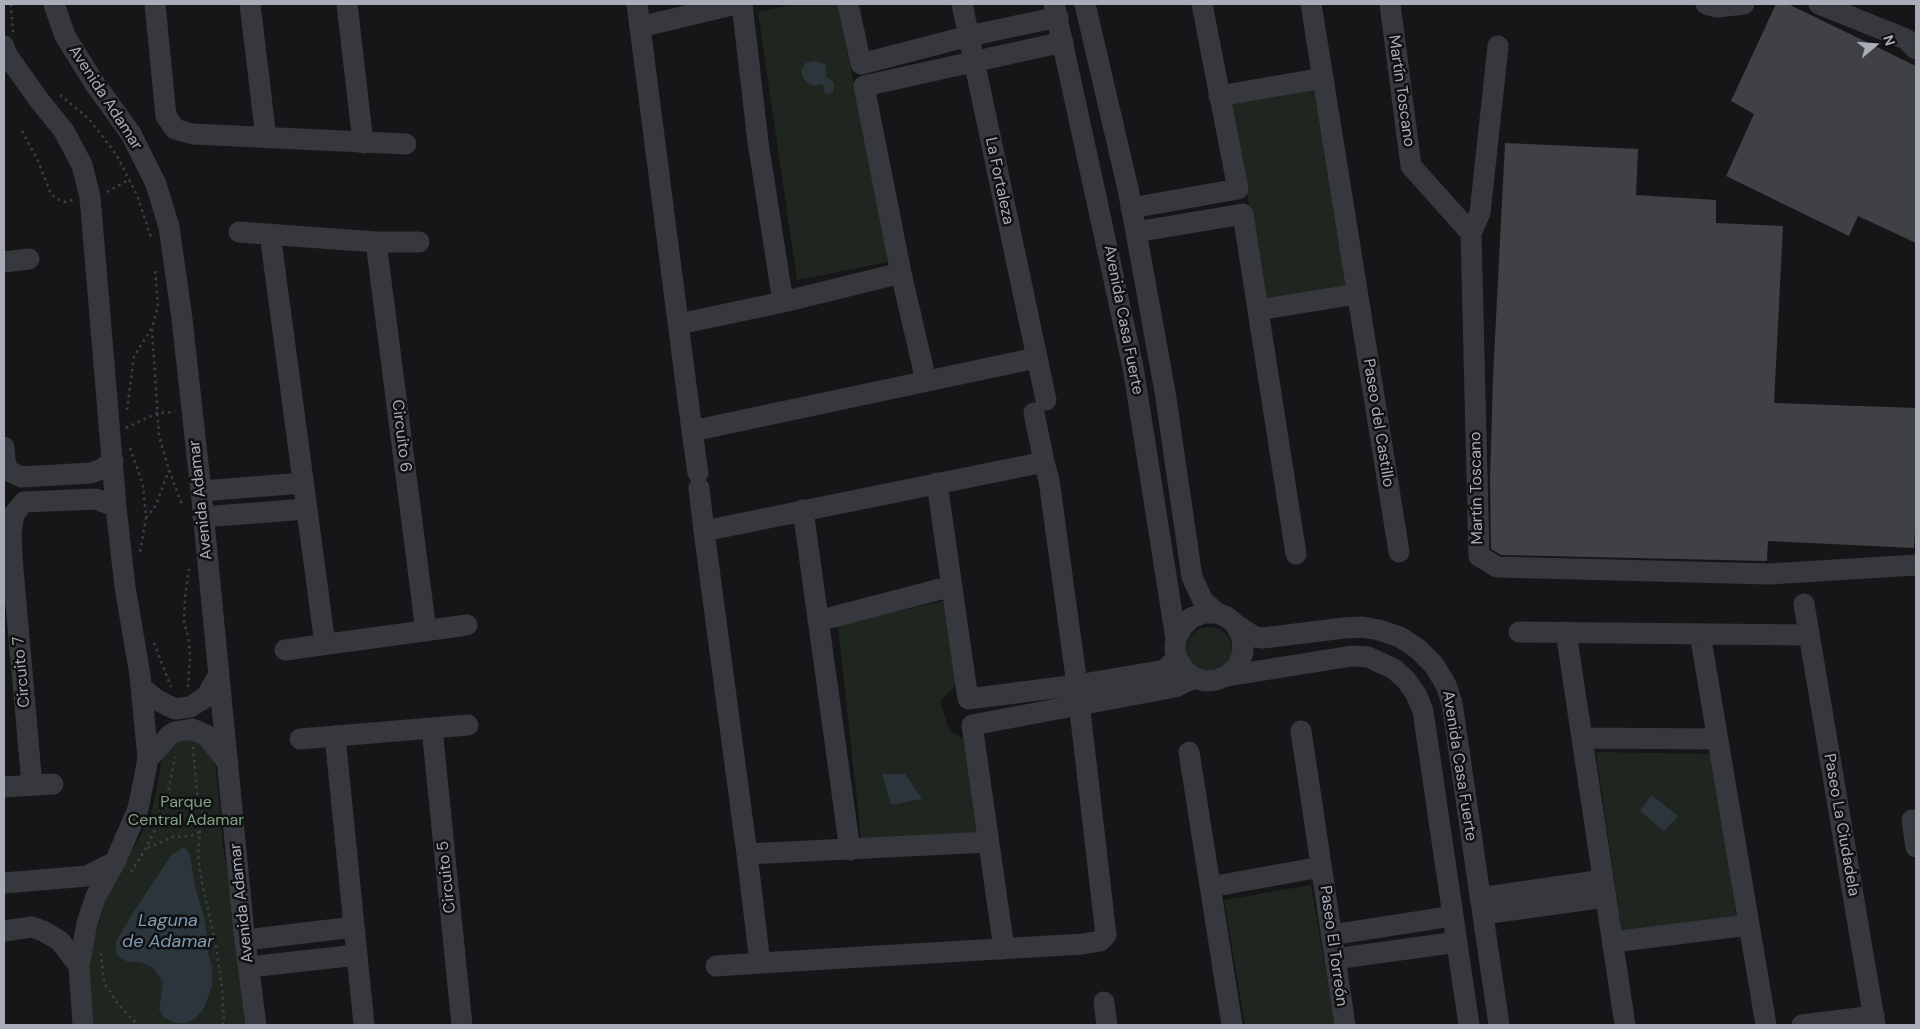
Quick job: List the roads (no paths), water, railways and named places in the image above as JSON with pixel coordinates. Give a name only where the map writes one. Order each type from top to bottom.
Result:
[{"type":"street","name":"Avenida Adamar","points":[[54,4],[65,36],[95,84],[131,134],[156,184],[169,227],[182,319],[201,491],[194,516],[218,676],[245,940],[256,1025]]},
{"type":"street","points":[[155,4],[166,116],[175,128],[193,134],[406,144]]},
{"type":"street","points":[[250,4],[266,138]]},
{"type":"street","points":[[347,4],[364,143]]},
{"type":"street","points":[[637,4],[680,324],[681,353],[704,531],[748,854],[760,963]]},
{"type":"street","points":[[640,27],[736,4]]},
{"type":"street","points":[[742,4],[758,142],[783,302]]},
{"type":"street","points":[[848,4],[861,64],[969,36],[1056,10]]},
{"type":"street","name":"La Fortaleza","points":[[962,4],[1036,358],[1044,462],[1049,480],[1078,696],[1106,935],[1100,941],[1083,944],[1004,949]]},
{"type":"street","name":"Avenida Casa Fuerte","points":[[1085,4],[1131,208],[1166,392],[1192,577],[1203,601],[1226,619],[1255,637],[1263,638],[1362,627],[1400,637],[1418,649],[1434,665],[1446,685],[1452,703],[1499,1025]]},
{"type":"street","points":[[1131,208],[1238,189],[1202,4]]},
{"type":"street","name":"Paseo del Castillo","points":[[1310,4],[1399,552]]},
{"type":"street","name":"Martín Toscano","points":[[1390,4],[1411,166],[1471,233],[1479,556],[1497,567],[1769,574],[1916,565]]},
{"type":"street","points":[[1706,4],[1717,7],[1744,4]]},
{"type":"street","points":[[1818,4],[1906,39],[1916,49]]},
{"type":"street","name":"Avenida Casa Fuerte","points":[[1056,10],[1133,367],[1176,649]]},
{"type":"street","points":[[926,382],[901,273],[864,86],[1063,42]]},
{"type":"street","points":[[4,46],[7,55],[39,100],[64,130],[82,165],[90,197],[116,507],[125,588],[142,688],[148,759],[138,809],[122,870],[96,896],[87,923],[79,966],[83,1025]]},
{"type":"street","points":[[1471,233],[1480,213],[1498,46]]},
{"type":"street","points":[[1219,96],[1322,78]]},
{"type":"street","points":[[1136,232],[1243,214],[1296,554]]},
{"type":"street","points":[[239,232],[376,242],[419,242]]},
{"type":"street","points":[[270,234],[325,644]]},
{"type":"street","name":"Circuito 6","points":[[376,242],[426,631]]},
{"type":"street","points":[[4,262],[29,258]]},
{"type":"street","points":[[680,324],[783,302],[901,273]]},
{"type":"street","points":[[1258,310],[1358,294]]},
{"type":"street","points":[[692,431],[1036,358]]},
{"type":"street","points":[[4,447],[8,471],[22,477],[91,473],[102,469],[113,461]]},
{"type":"street","points":[[704,531],[1044,462]]},
{"type":"street","points":[[201,491],[303,483]]},
{"type":"street","points":[[937,483],[968,699],[1078,696],[1175,687],[1194,678]]},
{"type":"street","name":"Circuito 7","points":[[4,787],[42,785],[8,559],[14,514],[24,502],[96,498],[116,507]]},
{"type":"street","points":[[194,516],[306,509]]},
{"type":"street","points":[[803,510],[850,850]]},
{"type":"street","points":[[1769,574],[1796,561],[1830,563],[1896,556],[1916,551]]},
{"type":"street","points":[[818,621],[952,586]]},
{"type":"street","name":"Paseo La Ciudadela","points":[[1802,1025],[1875,1020],[1804,604]]},
{"type":"street","points":[[716,966],[1004,949],[972,725],[1166,670],[1176,649],[1182,627],[1191,618],[1204,613],[1226,619],[1242,637],[1243,652],[1238,666],[1227,676],[1216,680],[1205,681],[1194,678],[1184,670],[1176,649]]},
{"type":"street","points":[[285,650],[467,625]]},
{"type":"street","points":[[1519,632],[1809,634]]},
{"type":"street","points":[[1566,632],[1625,1025]]},
{"type":"street","points":[[1700,634],[1766,1025]]},
{"type":"street","name":"Avenida Casa Fuerte","points":[[1227,676],[1352,656],[1368,657],[1394,669],[1406,680],[1416,694],[1423,710],[1469,1025]]},
{"type":"street","points":[[142,688],[157,700],[175,709],[190,707],[206,696],[218,676]]},
{"type":"street","points":[[300,739],[468,725]]},
{"type":"street","name":"Circuito 5","points":[[432,728],[462,1025]]},
{"type":"street","points":[[148,759],[170,735],[183,731],[206,735],[228,764]]},
{"type":"street","name":"Paseo El Torreón","points":[[1301,731],[1345,1025]]},
{"type":"street","points":[[335,736],[364,1025]]},
{"type":"street","points":[[1582,738],[1718,740]]},
{"type":"street","points":[[1189,752],[1232,1025]]},
{"type":"street","points":[[1438,814],[1468,810]]},
{"type":"street","points":[[1912,820],[1916,847]]},
{"type":"street","points":[[748,854],[988,842]]},
{"type":"street","name":"Paseo El Torreón","points":[[1210,887],[1321,867]]},
{"type":"street","points":[[4,883],[87,876],[122,870]]},
{"type":"street","points":[[1482,906],[1512,910],[1577,901],[1604,889]]},
{"type":"street","points":[[1482,906],[1604,889]]},
{"type":"street","points":[[1331,935],[1453,916]]},
{"type":"street","points":[[1613,942],[1749,926]]},
{"type":"street","points":[[4,931],[32,927],[43,930],[60,941],[79,966]]},
{"type":"street","points":[[245,940],[354,927]]},
{"type":"street","points":[[1335,959],[1457,942]]},
{"type":"street","points":[[249,967],[357,955]]},
{"type":"street","points":[[1104,1002],[1107,1025]]},
{"type":"water","points":[[815,61],[826,64],[826,76],[834,83],[833,93],[825,94],[823,84],[814,86],[803,78],[801,70],[806,63]]},
{"type":"water","points":[[882,774],[905,774],[922,799],[891,805]]},
{"type":"water","points":[[1651,795],[1678,816],[1664,831],[1640,811]]},
{"type":"water","name":"Laguna de Adamar","points":[[184,847],[190,855],[195,885],[206,925],[208,952],[212,966],[212,986],[204,1008],[197,1017],[187,1023],[175,1023],[165,1018],[159,1010],[163,982],[153,968],[140,962],[128,962],[119,957],[116,952],[116,941],[172,854]]},
{"type":"park label","name":"Parque Central Adamar","points":[[186,812]]}]
